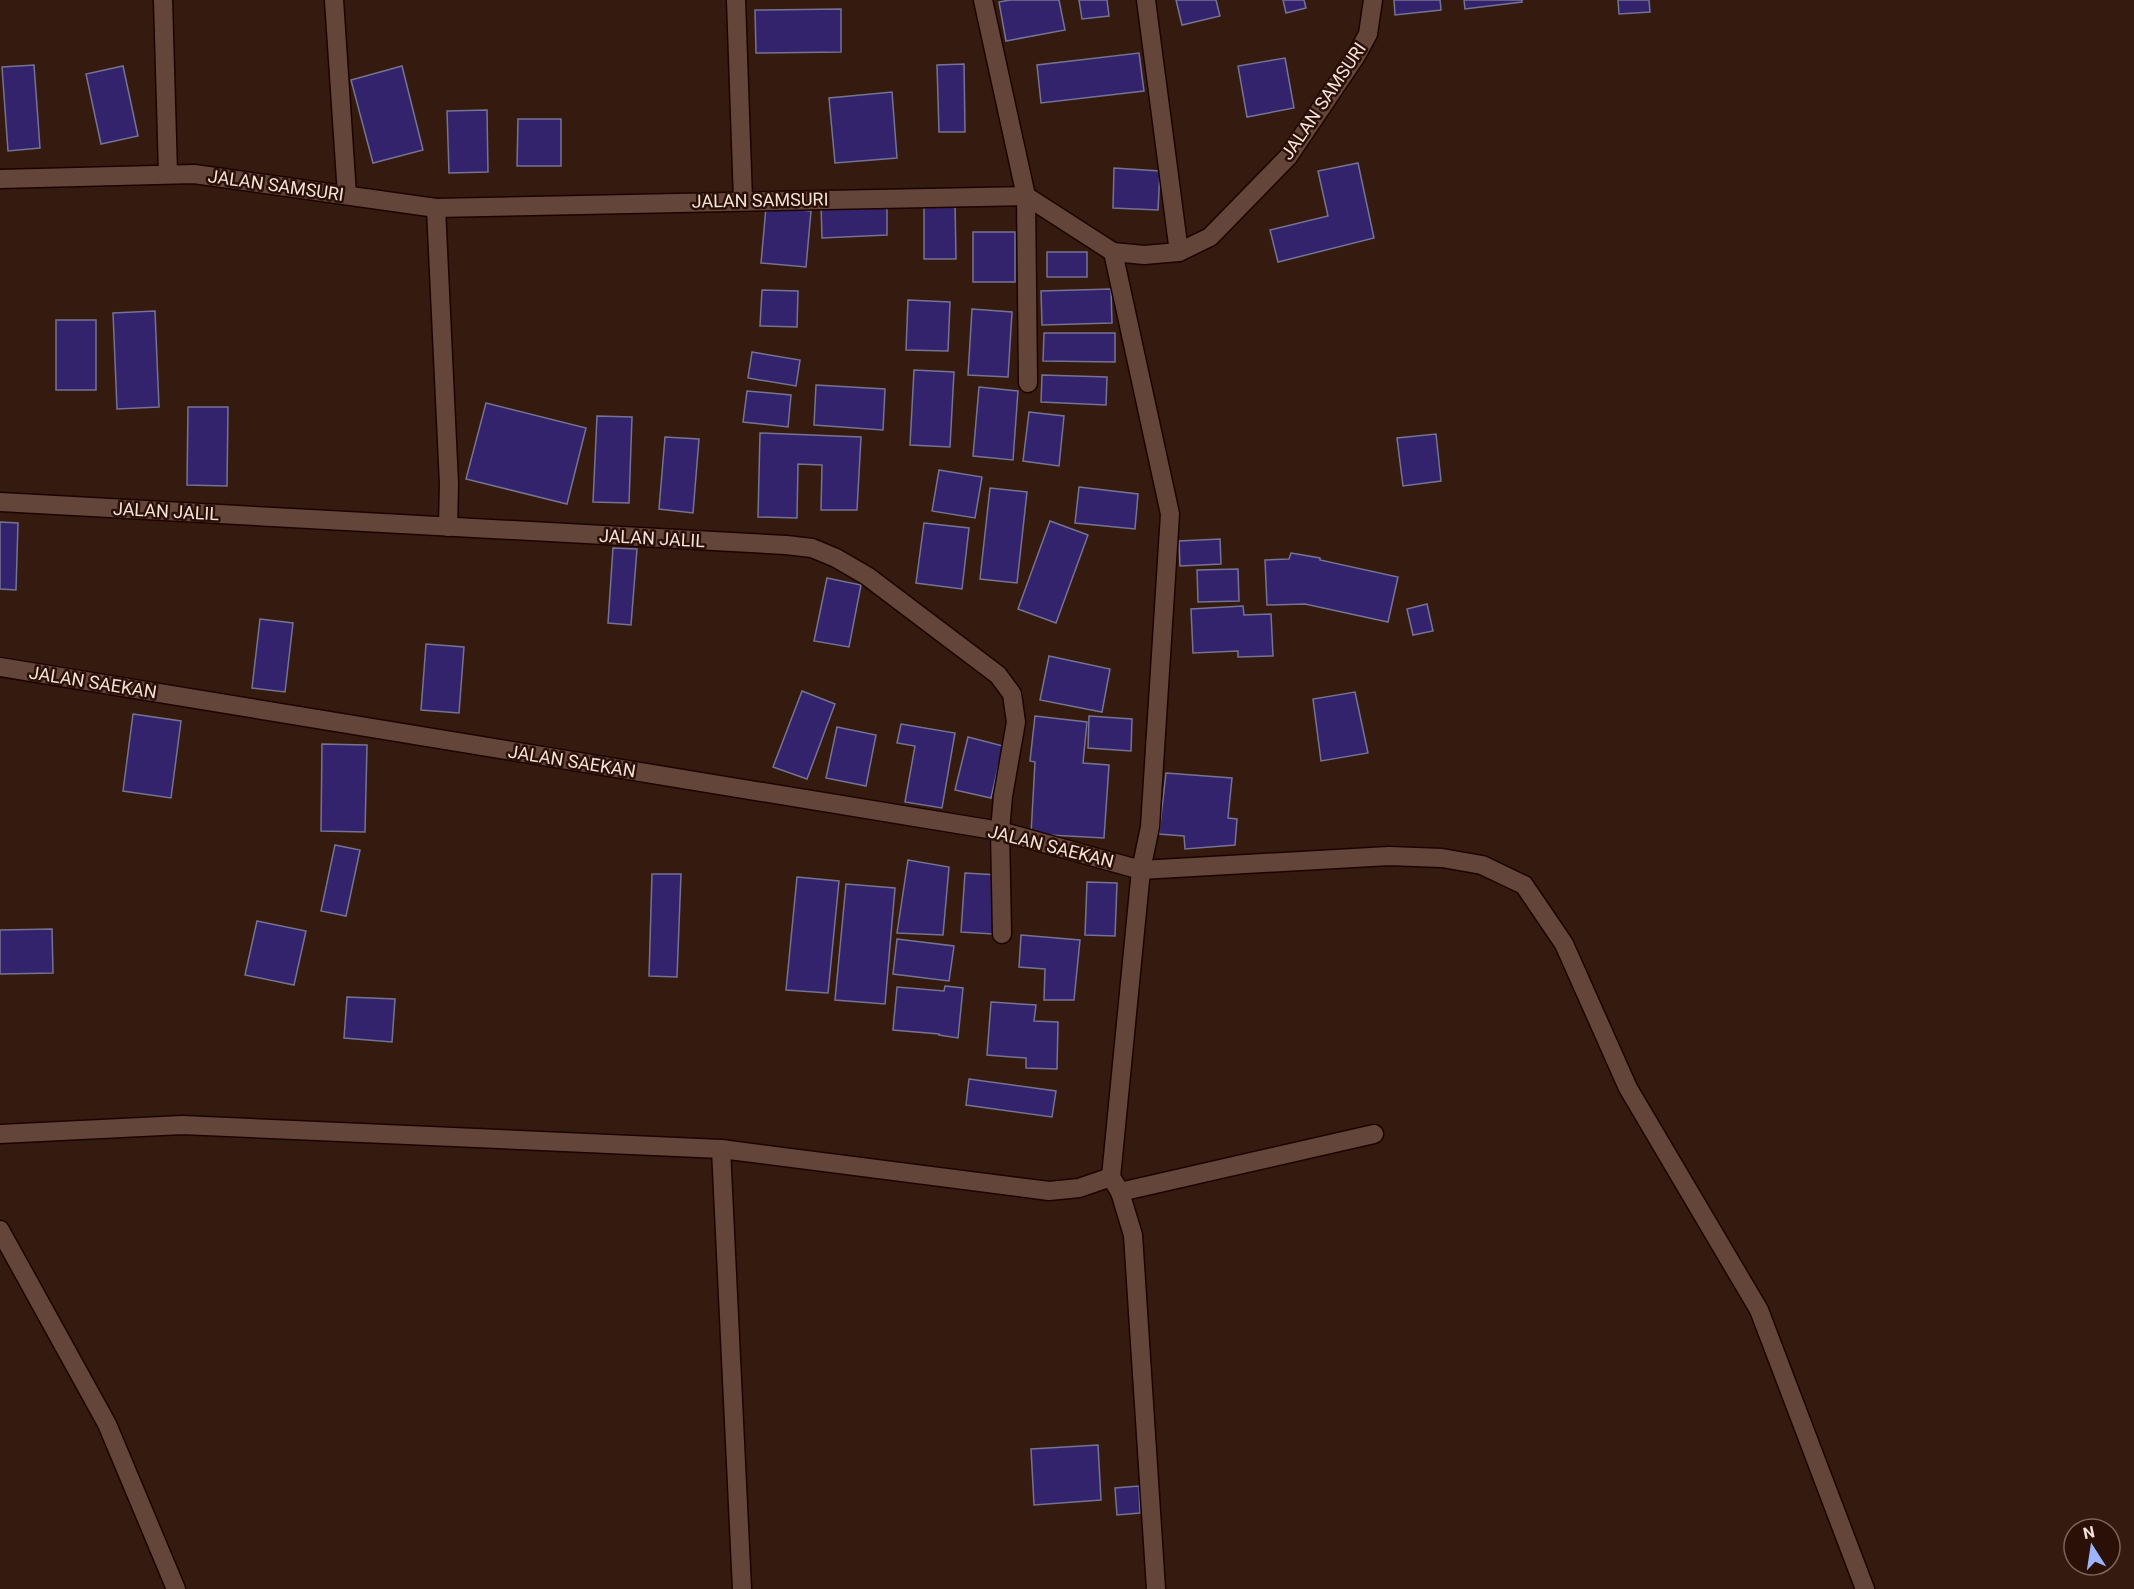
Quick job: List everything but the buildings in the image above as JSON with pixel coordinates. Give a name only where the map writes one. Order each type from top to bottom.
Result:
[{"type":"street","points":[[163,0],[168,173]]},
{"type":"street","points":[[334,0],[347,195]]},
{"type":"street","points":[[736,0],[743,200]]},
{"type":"street","points":[[983,0],[1026,196],[1028,382]]},
{"type":"street","points":[[1146,0],[1179,252]]},
{"type":"street","name":"JALAN SAMSURI","points":[[0,179],[194,174],[436,208],[1026,196],[1113,252],[1144,255],[1179,252],[1210,237],[1288,157],[1356,56],[1368,34],[1373,0]]},
{"type":"street","points":[[436,208],[448,526]]},
{"type":"street","points":[[1113,252],[1170,514],[1150,827],[1142,870],[1115,1185],[1133,1235],[1156,1589]]},
{"type":"street","name":"JALAN JALIL","points":[[0,502],[786,545],[812,548],[836,558],[867,576],[998,675],[1012,694],[1016,722],[1000,831],[1002,934]]},
{"type":"street","name":"JALAN SAEKAN","points":[[0,667],[1000,831],[1142,870],[1389,856],[1442,858],[1482,865],[1524,885],[1564,944],[1628,1088],[1759,1310],[1865,1589]]},
{"type":"street","points":[[0,1134],[182,1125],[721,1149],[1050,1191],[1115,1185],[1374,1134]]},
{"type":"street","points":[[721,1149],[742,1589]]},
{"type":"street","points":[[0,1230],[107,1424],[176,1589]]}]
